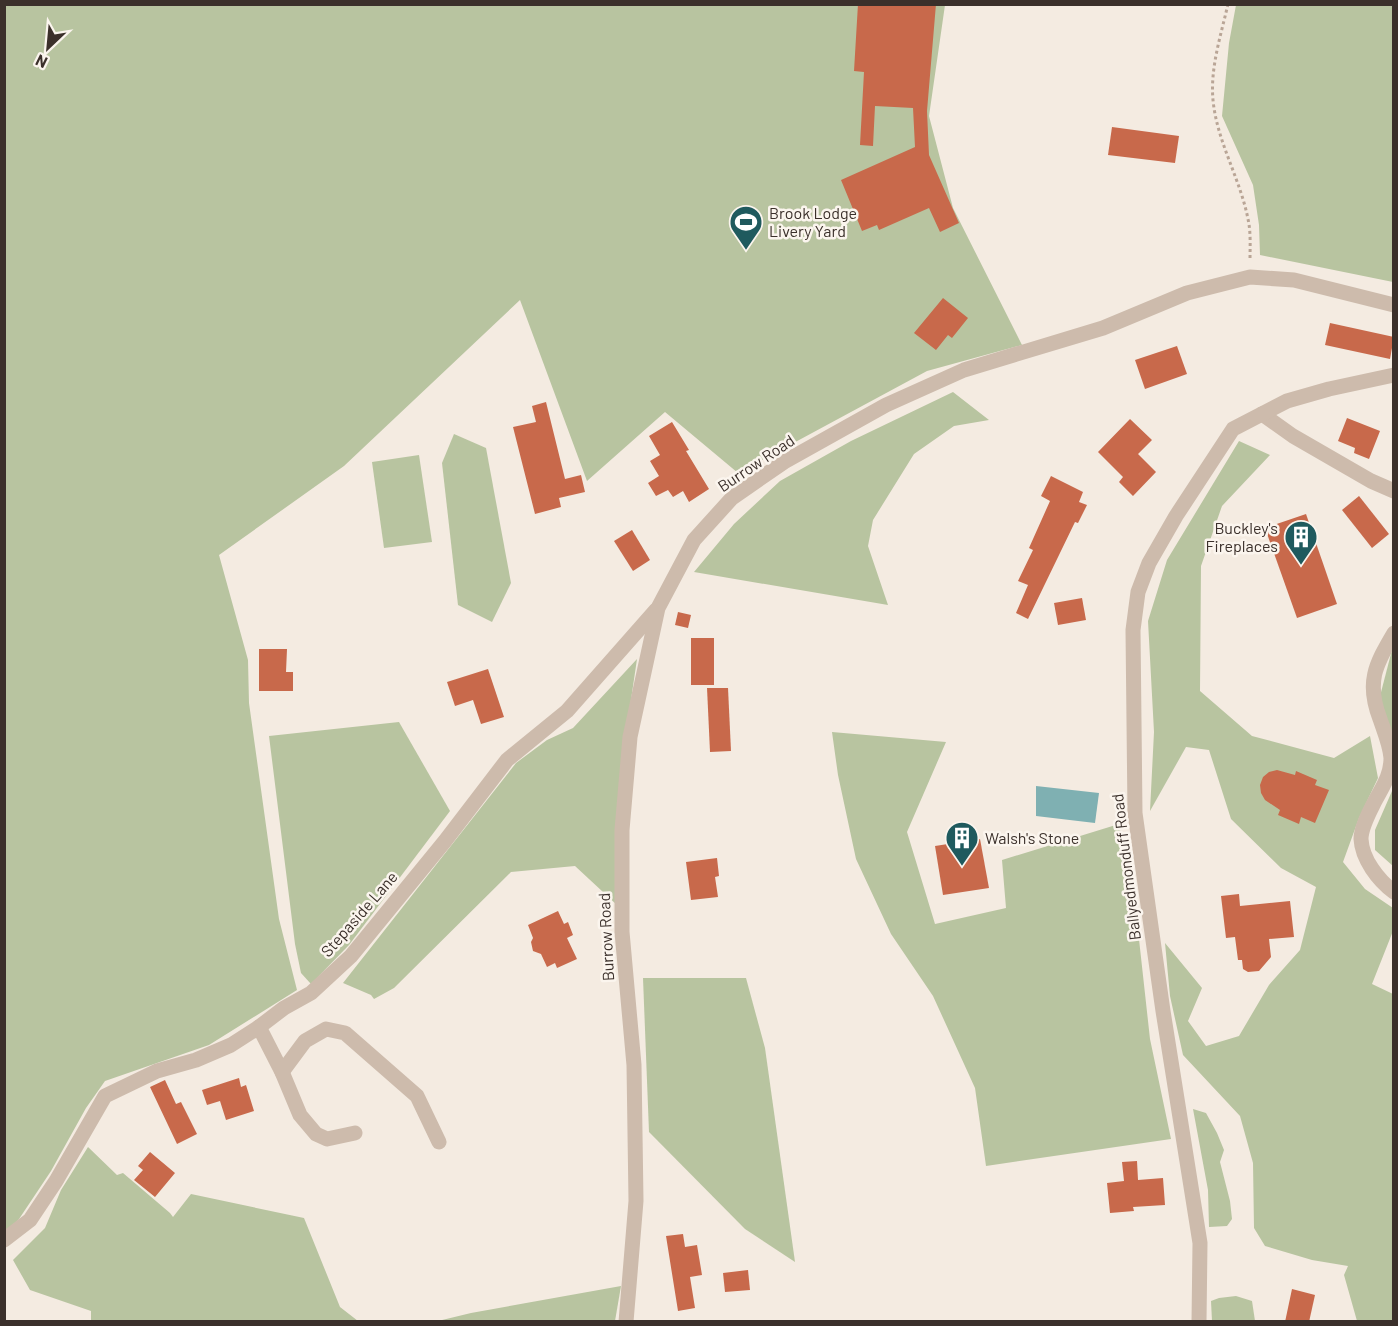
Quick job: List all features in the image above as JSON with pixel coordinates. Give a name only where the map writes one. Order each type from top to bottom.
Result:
[{"type":"street","name":"Burrow Road","points":[[626,1322],[636,1201],[633,1065],[622,932],[622,830],[630,737],[658,608],[694,540],[732,498],[784,462],[886,405],[964,370],[1103,328],[1187,293],[1250,278],[1294,280],[1394,305]]},
{"type":"street","name":"Ballyedmonduff Road","points":[[1199,1322],[1200,1243],[1163,1011],[1135,813],[1133,630],[1138,592],[1149,563],[1176,516],[1233,429],[1287,401],[1394,375]]},
{"type":"street","points":[[1262,414],[1293,436],[1371,481],[1394,491]]},
{"type":"street","name":"Stepaside Lane","points":[[4,1240],[30,1220],[56,1181],[105,1096],[157,1071],[196,1060],[231,1045],[284,1008],[311,993],[351,956],[445,841],[507,760],[567,711],[658,608]]},
{"type":"street","points":[[1394,633],[1377,665],[1372,684],[1373,700],[1391,757],[1390,773],[1367,819],[1361,837],[1364,855],[1373,870],[1394,892]]},
{"type":"street","points":[[259,1027],[282,1072],[300,1115],[316,1134],[327,1138],[355,1133]]},
{"type":"street","points":[[282,1072],[305,1041],[326,1029],[345,1033],[417,1096],[440,1143]]},
{"type":"path","points":[[1228,4],[1214,64],[1213,99],[1220,136],[1249,220],[1250,278]]},
{"type":"green space","points":[[5,5],[945,5],[929,116],[953,208],[1022,345],[927,371],[738,473],[665,412],[587,481],[520,300],[344,466],[219,555],[248,660],[249,703],[279,919],[297,990],[209,1045],[105,1081],[86,1108],[51,1171],[19,1219],[5,1234]]},
{"type":"green space","points":[[1236,5],[1393,5],[1393,282],[1260,255],[1259,225],[1253,185],[1222,116],[1229,43]]},
{"type":"green space","points":[[953,392],[989,420],[954,426],[914,454],[873,520],[868,546],[888,605],[694,572],[734,524],[780,481],[851,441]]},
{"type":"green space","points":[[454,434],[486,448],[511,583],[492,622],[458,605],[442,463]]},
{"type":"green space","points":[[1239,441],[1270,455],[1222,506],[1201,566],[1200,691],[1252,736],[1334,758],[1370,736],[1378,778],[1359,818],[1343,862],[1365,889],[1393,908],[1393,931],[1372,984],[1393,994],[1393,1321],[1357,1321],[1344,1275],[1348,1266],[1312,1260],[1265,1246],[1254,1228],[1253,1163],[1240,1116],[1183,1055],[1170,996],[1165,943],[1202,988],[1188,1021],[1206,1046],[1239,1036],[1269,985],[1300,950],[1316,887],[1281,868],[1231,819],[1209,750],[1186,747],[1150,811],[1154,732],[1148,621],[1167,560]]},
{"type":"green space","points":[[419,455],[432,542],[384,548],[372,462]]},
{"type":"green space","points":[[1393,646],[1393,747],[1379,700]]},
{"type":"green space","points":[[637,659],[627,727],[617,905],[575,866],[511,872],[394,988],[374,999],[371,995],[343,983],[516,763],[547,740],[573,728]]},
{"type":"green space","points":[[399,722],[450,811],[349,945],[311,984],[301,973],[295,944],[269,736]]},
{"type":"green space","points":[[832,732],[946,742],[907,832],[935,924],[1006,908],[1002,860],[1119,824],[1136,912],[1150,1039],[1171,1139],[986,1166],[975,1088],[933,996],[891,934],[856,859],[838,775]]},
{"type":"green space","points":[[1393,782],[1393,866],[1375,850],[1375,830],[1392,791]]},
{"type":"green space","points":[[643,978],[746,978],[765,1048],[795,1262],[745,1229],[649,1132]]},
{"type":"green space","points":[[1193,1109],[1206,1113],[1224,1150],[1220,1162],[1232,1219],[1227,1226],[1209,1227],[1208,1190]]},
{"type":"green space","points":[[88,1147],[117,1175],[123,1173],[173,1217],[191,1194],[304,1218],[340,1307],[358,1321],[91,1321],[91,1311],[30,1290],[13,1260],[45,1228],[61,1190]]},
{"type":"green space","points":[[621,1286],[615,1321],[438,1321],[471,1313]]},
{"type":"green space","points":[[1236,1296],[1252,1301],[1255,1321],[1212,1321],[1211,1301]]},
{"type":"water","points":[[1036,786],[1099,793],[1095,823],[1036,816]]},
{"type":"building","points":[[858,4],[936,4],[927,111],[929,155],[959,223],[940,232],[929,208],[879,230],[877,225],[862,231],[841,180],[915,147],[913,108],[875,106],[873,146],[860,145],[864,72],[854,71]]},
{"type":"building","points":[[1112,127],[1179,136],[1175,163],[1108,155]]},
{"type":"building","points":[[943,298],[968,318],[952,338],[948,335],[936,350],[914,333]]},
{"type":"building","points":[[1330,323],[1394,337],[1390,359],[1325,345]]},
{"type":"building","points":[[1177,346],[1187,374],[1145,389],[1135,360]]},
{"type":"building","points":[[546,402],[565,479],[581,475],[585,492],[559,498],[561,507],[535,514],[513,427],[536,422],[532,406]]},
{"type":"building","points":[[1347,418],[1380,431],[1369,459],[1354,453],[1355,448],[1338,441]]},
{"type":"building","points":[[1130,419],[1152,440],[1138,454],[1156,472],[1133,496],[1119,482],[1123,477],[1098,452]]},
{"type":"building","points":[[672,422],[709,489],[689,502],[683,491],[673,497],[668,490],[656,496],[648,483],[659,476],[650,461],[660,455],[649,436]]},
{"type":"building","points":[[1051,476],[1083,492],[1079,502],[1087,505],[1078,523],[1075,522],[1028,619],[1016,613],[1028,585],[1018,581],[1033,550],[1029,548],[1050,501],[1041,496]]},
{"type":"building","points":[[1359,496],[1389,534],[1372,548],[1342,510]]},
{"type":"building","name":"Buckley's Fireplaces","points":[[1306,514],[1337,604],[1297,618],[1265,528]]},
{"type":"building","points":[[632,530],[650,560],[633,571],[614,541]]},
{"type":"building","points":[[1082,598],[1086,620],[1058,625],[1054,603]]},
{"type":"building","points":[[678,612],[691,615],[688,628],[675,625]]},
{"type":"building","points":[[691,638],[714,638],[714,685],[691,685]]},
{"type":"building","points":[[259,649],[287,649],[286,672],[293,672],[293,691],[259,691]]},
{"type":"building","points":[[488,669],[504,717],[481,724],[473,700],[455,706],[447,682]]},
{"type":"building","points":[[707,688],[728,688],[731,751],[710,752]]},
{"type":"building","points":[[1277,770],[1295,775],[1296,771],[1317,780],[1315,785],[1329,790],[1315,823],[1301,817],[1299,824],[1278,815],[1280,810],[1265,800],[1260,785],[1263,777]]},
{"type":"building","name":"Walsh's Stone","points":[[980,839],[989,888],[943,895],[935,846]]},
{"type":"building","points":[[717,858],[719,876],[715,877],[718,897],[691,900],[686,862]]},
{"type":"building","points":[[1239,894],[1240,906],[1290,901],[1294,937],[1269,939],[1271,957],[1259,971],[1248,972],[1243,969],[1242,960],[1238,960],[1235,937],[1226,938],[1221,896]]},
{"type":"building","points":[[558,911],[564,924],[568,922],[573,935],[567,938],[577,959],[557,968],[555,963],[547,967],[541,954],[533,951],[531,942],[533,938],[528,925]]},
{"type":"building","points":[[239,1078],[241,1087],[246,1085],[254,1111],[226,1120],[220,1101],[207,1105],[202,1090]]},
{"type":"building","points":[[165,1080],[176,1104],[181,1102],[197,1134],[177,1144],[150,1087]]},
{"type":"building","points":[[150,1152],[175,1173],[155,1197],[134,1180],[143,1170],[138,1166]]},
{"type":"building","points":[[1137,1161],[1138,1180],[1163,1178],[1165,1205],[1133,1207],[1134,1211],[1110,1213],[1107,1183],[1124,1181],[1122,1162]]},
{"type":"building","points":[[683,1234],[685,1247],[697,1245],[702,1275],[690,1277],[695,1308],[678,1311],[666,1236]]},
{"type":"building","points":[[748,1270],[750,1290],[725,1292],[723,1273]]},
{"type":"building","points":[[1292,1289],[1315,1295],[1309,1322],[1285,1322]]},
{"type":"place","name":"Brook Lodge Livery Yard","points":[[746,251]]},
{"type":"place","name":"Buckley's Fireplaces","points":[[1301,566]]},
{"type":"place","name":"Walsh's Stone","points":[[962,867]]}]
